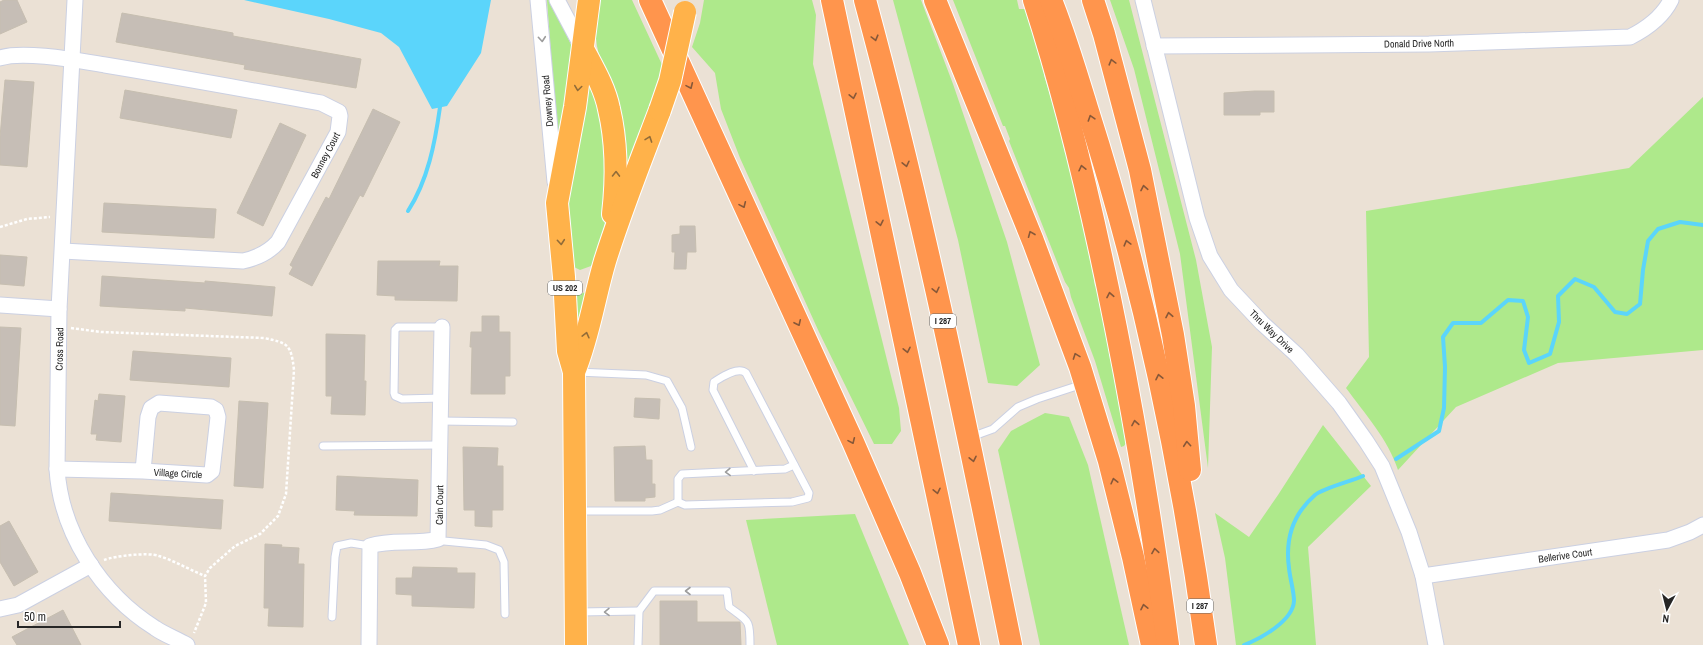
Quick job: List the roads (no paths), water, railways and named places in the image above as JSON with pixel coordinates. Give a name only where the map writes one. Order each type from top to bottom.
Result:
[{"type":"highway","name":"US 202","points":[[576,645],[574,372],[568,352],[564,277],[557,203],[575,107],[589,0]]},
{"type":"highway","points":[[650,0],[853,442],[910,573],[938,645]]},
{"type":"highway","points":[[832,0],[969,645]]},
{"type":"highway","name":"I 287","points":[[865,0],[940,304],[1011,645]]},
{"type":"highway","points":[[935,0],[1033,241],[1085,383],[1109,461],[1133,557],[1152,645]]},
{"type":"highway","points":[[1034,0],[1064,98],[1098,237],[1135,423],[1168,645]]},
{"type":"highway","name":"I 287","points":[[1051,0],[1098,142],[1140,294],[1168,420],[1195,567],[1206,645]]},
{"type":"highway","points":[[1094,0],[1140,170],[1173,334],[1184,406],[1189,459],[1195,567]]},
{"type":"highway","name":"US 202","points":[[574,372],[582,352],[600,276],[611,241],[670,82],[686,6]]},
{"type":"highway","points":[[583,49],[599,80],[610,116],[616,168],[611,241]]},
{"type":"highway","points":[[564,277],[573,283],[581,285],[589,284],[600,276]]},
{"type":"street","name":"Cross Road","points":[[76,0],[59,309],[58,488],[66,517],[79,546],[105,584],[130,610],[155,628],[187,645]]},
{"type":"street","name":"Downey Road","points":[[538,0],[557,203]]},
{"type":"street","points":[[557,0],[583,49]]},
{"type":"street","name":"Thru Way Drive","points":[[1143,0],[1196,218],[1210,256],[1231,290],[1262,323],[1297,355],[1339,404],[1382,466],[1409,532],[1423,576],[1436,645]]},
{"type":"street","name":"Donald Drive North","points":[[1154,46],[1429,44],[1630,36],[1639,32],[1651,23],[1668,6],[1670,1]]},
{"type":"street","points":[[0,58],[6,56],[24,55],[72,60]]},
{"type":"street","name":"Bonney Court","points":[[63,251],[243,262],[258,258],[278,242],[338,132],[340,116],[339,112],[321,103],[72,60]]},
{"type":"street","points":[[0,305],[59,309]]},
{"type":"street","name":"Cain Court","points":[[370,546],[383,542],[430,541],[438,539],[442,327]]},
{"type":"street","name":"Village Circle","points":[[57,469],[143,471],[207,475],[212,471],[218,417],[216,410],[211,406],[159,403],[151,408],[148,417],[143,471]]},
{"type":"street","name":"Bellerive Court","points":[[1423,576],[1668,540],[1690,532],[1703,525]]},
{"type":"street","points":[[369,645],[370,546]]},
{"type":"street","points":[[0,609],[18,605],[91,565]]},
{"type":"lane","points":[[441,398],[402,399],[395,396],[394,362],[396,328],[442,327]]},
{"type":"lane","points":[[575,511],[652,511],[660,510],[678,502],[685,505],[792,502],[805,500],[808,497],[808,493],[746,373],[740,370],[714,382],[713,390],[754,471]]},
{"type":"lane","points":[[574,372],[646,375],[667,381],[682,408],[691,447]]},
{"type":"lane","points":[[968,437],[993,429],[1018,408],[1037,399],[1085,383]]},
{"type":"lane","points":[[440,421],[512,422]]},
{"type":"lane","points":[[323,446],[440,445]]},
{"type":"lane","points":[[678,502],[678,479],[682,474],[785,469],[794,465]]},
{"type":"lane","points":[[438,539],[444,541],[486,545],[499,550],[504,562],[505,614]]},
{"type":"lane","points":[[332,617],[335,557],[337,546],[351,543],[370,546]]},
{"type":"lane","points":[[638,645],[639,612],[654,591],[727,591],[729,607],[746,619],[750,625],[750,645]]},
{"type":"lane","points":[[576,612],[639,612]]},
{"type":"water","points":[[244,0],[491,0],[481,53],[447,106],[432,109],[399,47],[381,33],[329,19]]},
{"type":"waterway","points":[[408,211],[426,174],[436,134],[440,107]]},
{"type":"waterway","points":[[1396,459],[1439,431],[1444,408],[1445,367],[1443,337],[1453,323],[1481,323],[1508,300],[1523,301],[1528,317],[1524,350],[1529,363],[1550,354],[1559,322],[1558,296],[1575,279],[1594,287],[1615,312],[1627,314],[1640,304],[1643,270],[1648,241],[1658,229],[1680,222],[1703,225]]},
{"type":"waterway","points":[[1244,645],[1267,634],[1275,628],[1288,615],[1292,608],[1294,597],[1289,568],[1288,547],[1292,528],[1301,510],[1307,502],[1319,492],[1363,476]]}]
